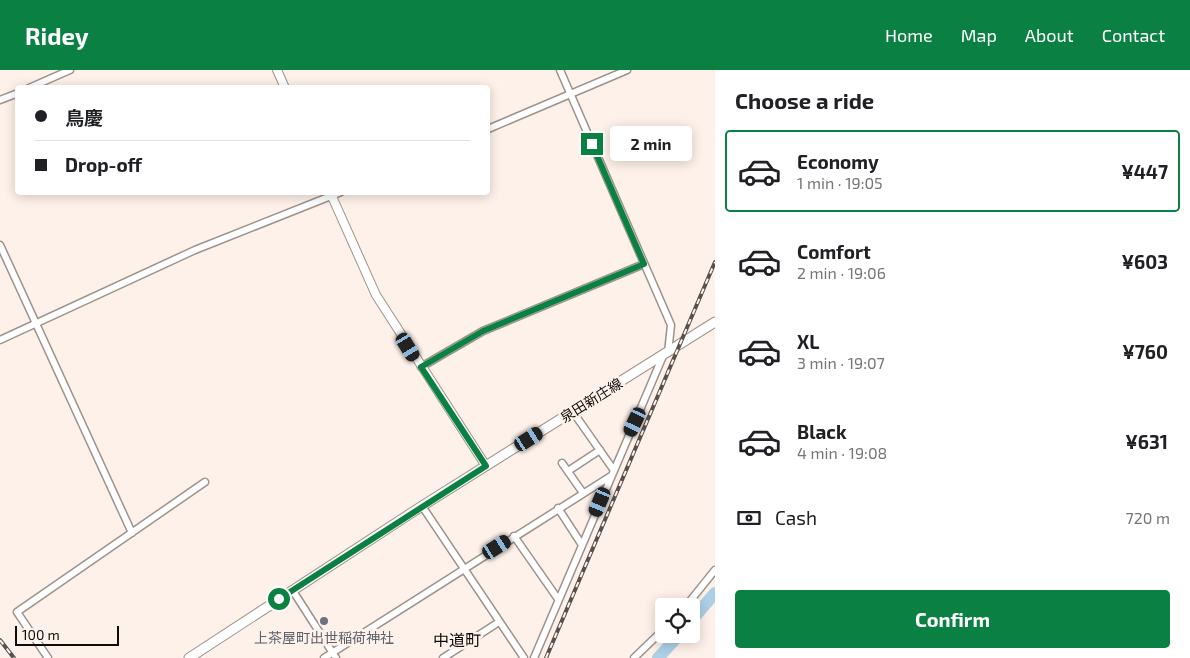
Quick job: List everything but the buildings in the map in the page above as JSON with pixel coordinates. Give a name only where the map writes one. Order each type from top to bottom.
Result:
[{"type":"main road","name":"泉田新庄線","points":[[189,658],[422,506],[715,322]]},
{"type":"street","points":[[37,85],[70,70]]},
{"type":"street","points":[[277,70],[284,85]]},
{"type":"street","points":[[534,658],[613,469],[666,354],[671,325],[560,70]]},
{"type":"street","points":[[490,128],[627,70]]},
{"type":"street","points":[[0,100],[15,94]]},
{"type":"street","points":[[0,340],[195,250],[329,195]]},
{"type":"street","points":[[331,195],[376,295],[486,466]]},
{"type":"street","points":[[0,245],[35,325],[132,533]]},
{"type":"street","points":[[421,367],[483,331],[644,264]]},
{"type":"street","points":[[573,412],[613,469]]},
{"type":"street","points":[[568,472],[600,450]]},
{"type":"street","points":[[562,463],[583,493]]},
{"type":"street","points":[[324,658],[335,655],[463,568],[610,476]]},
{"type":"street","points":[[48,658],[17,612],[205,482]]},
{"type":"street","points":[[422,506],[524,658]]},
{"type":"street","points":[[558,508],[582,545]]},
{"type":"street","points":[[514,536],[558,599]]},
{"type":"street","points":[[692,598],[715,570]]},
{"type":"street","points":[[292,591],[335,655]]},
{"type":"street","points":[[443,658],[499,622]]},
{"type":"street","points":[[634,658],[655,638]]},
{"type":"waterway","points":[[700,610],[715,593]]},
{"type":"waterway","points":[[658,658],[672,643]]},
{"type":"railway","points":[[546,658],[715,262]]},
{"type":"railway","points":[[0,640],[14,658]]},
{"type":"place","name":"上茶屋町出世稲荷神社","points":[[324,621]]},
{"type":"district","name":"中道町","points":[[457,639]]},
{"type":"route","points":[[279,599],[486,466],[421,367],[483,331],[576,294],[644,264],[592,144]]}]
